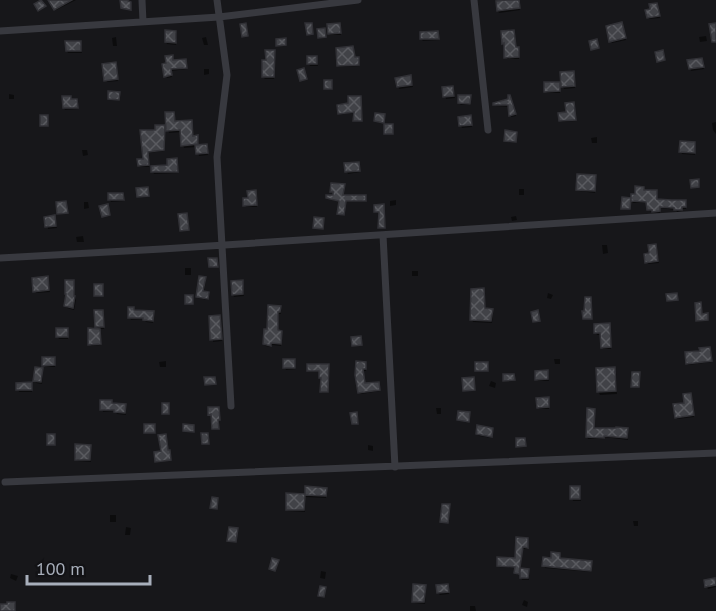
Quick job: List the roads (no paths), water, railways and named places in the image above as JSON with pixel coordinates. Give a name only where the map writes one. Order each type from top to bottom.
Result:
[{"type":"street","points":[[142,0],[143,22]]},
{"type":"street","points":[[217,0],[226,75],[217,157],[231,406]]},
{"type":"street","points":[[0,31],[219,17],[358,0]]},
{"type":"street","points":[[474,0],[488,130]]},
{"type":"street","points":[[0,258],[222,246],[716,213]]},
{"type":"street","points":[[383,235],[395,467]]},
{"type":"street","points":[[5,482],[716,453]]}]
